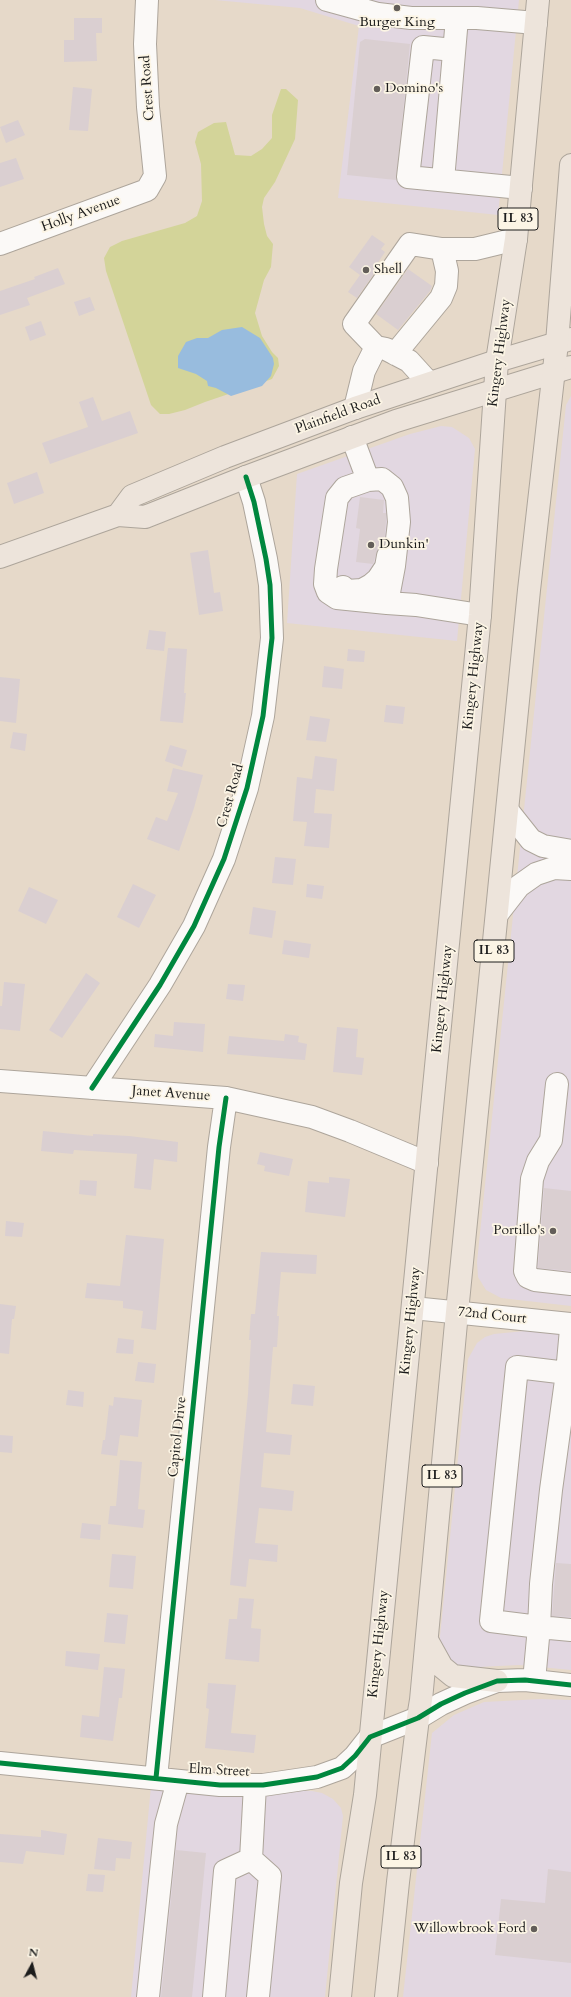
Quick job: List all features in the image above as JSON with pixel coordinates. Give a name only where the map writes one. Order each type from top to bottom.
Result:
[{"type":"main road","name":"Kingery Highway","points":[[340,1997],[351,1883],[365,1795],[480,615],[497,360],[516,239],[538,0]]},
{"type":"main road","name":"IL 83","points":[[386,1997],[398,1882],[421,1700],[457,1312],[498,913],[529,590],[562,370],[571,165]]},
{"type":"main road","name":"Plainfield Road","points":[[118,515],[132,496],[225,457],[355,408],[497,360],[564,341]]},
{"type":"main road","name":"Plainfield Road","points":[[0,556],[118,515],[145,517],[246,477],[396,421],[562,370]]},
{"type":"main road","points":[[427,1640],[442,1668],[453,1676],[497,1681]]},
{"type":"street","name":"Crest Road","points":[[147,0],[145,44],[147,91],[155,176]]},
{"type":"street","points":[[327,0],[378,14],[411,18],[457,18],[536,23]]},
{"type":"street","points":[[443,180],[457,18]]},
{"type":"street","points":[[454,50],[423,47],[408,177],[521,188]]},
{"type":"street","name":"Holly Avenue","points":[[0,244],[147,190],[155,176]]},
{"type":"street","points":[[429,383],[410,361],[386,351],[354,324],[410,244],[442,249],[474,249],[516,239]]},
{"type":"street","points":[[355,408],[364,371],[441,298],[446,286],[447,271],[442,249]]},
{"type":"street","points":[[352,437],[368,480]]},
{"type":"street","name":"Crest Road","points":[[92,1088],[160,985],[194,926],[224,859],[247,788],[263,716],[269,678],[272,631],[270,585],[266,559],[254,502],[246,477]]},
{"type":"street","points":[[387,603],[400,522],[397,498],[392,487],[382,479],[368,480],[345,488],[337,498],[326,569],[325,584],[328,592],[338,598],[387,603],[416,605],[480,615]]},
{"type":"street","points":[[326,569],[333,579],[347,591],[362,590],[378,579],[386,567],[397,498]]},
{"type":"street","points":[[508,811],[531,840],[543,846],[571,851]]},
{"type":"street","points":[[498,913],[519,886],[536,874],[554,868],[571,868]]},
{"type":"street","name":"Janet Avenue","points":[[0,1081],[226,1098],[312,1117],[350,1131],[426,1163]]},
{"type":"street","points":[[557,1084],[551,1140],[538,1162],[532,1180],[524,1271],[528,1277],[535,1280],[571,1284]]},
{"type":"street","name":"Capitol Drive","points":[[156,1778],[219,1147],[226,1098]]},
{"type":"street","name":"72nd Court","points":[[413,1308],[571,1324]]},
{"type":"street","points":[[534,1681],[541,1584],[550,1497],[569,1373],[571,1329]]},
{"type":"street","points":[[569,1373],[517,1367],[491,1621],[571,1630]]},
{"type":"street","points":[[370,1736],[418,1718],[447,1701],[497,1681],[534,1681],[571,1685]]},
{"type":"street","name":"Elm Street","points":[[0,1763],[220,1785],[256,1785],[317,1777],[342,1768],[355,1756],[370,1736]]},
{"type":"street","points":[[148,1997],[166,1824],[178,1780]]},
{"type":"street","points":[[251,1859],[256,1785]]},
{"type":"street","points":[[214,1997],[225,1871],[251,1859]]},
{"type":"street","points":[[251,1859],[270,1876],[258,1997]]},
{"type":"shaded area","points":[[215,0],[519,0],[498,215],[338,198],[359,26],[300,8]]},
{"type":"shaded area","points":[[571,396],[571,1306],[501,1298],[486,1290],[478,1277],[477,1262],[566,405]]},
{"type":"shaded area","points":[[441,426],[452,427],[469,438],[475,449],[457,641],[287,623],[297,474],[410,434]]},
{"type":"shaded area","points":[[535,1330],[571,1334],[571,1670],[519,1665],[479,1667],[462,1672],[440,1652],[440,1636],[468,1359],[477,1343],[485,1337],[494,1334]]},
{"type":"shaded area","points":[[541,1699],[571,1700],[571,1997],[403,1997],[432,1733],[454,1715],[484,1702]]},
{"type":"shaded area","points":[[151,1786],[312,1791],[322,1793],[333,1799],[341,1808],[343,1816],[325,1997],[131,1997]]},
{"type":"green space","points":[[281,89],[286,89],[298,100],[295,139],[275,182],[264,198],[262,207],[264,224],[267,236],[273,244],[271,267],[264,280],[255,313],[262,336],[272,352],[278,358],[279,366],[272,379],[185,410],[169,414],[160,414],[151,405],[106,271],[104,258],[110,247],[122,241],[185,223],[197,216],[202,201],[201,164],[195,142],[198,132],[214,123],[226,122],[235,155],[251,156],[262,149],[272,138],[272,115]]},
{"type":"water","points":[[242,327],[260,338],[273,358],[274,364],[271,376],[262,386],[231,396],[216,388],[208,386],[207,381],[196,374],[178,368],[178,356],[186,342],[197,338],[208,338],[222,330]]},
{"type":"building","points":[[74,18],[102,18],[102,33],[96,33],[97,61],[64,62],[64,40],[74,40]]},
{"type":"building","points":[[365,39],[410,44],[396,180],[347,175],[360,42]]},
{"type":"building","points":[[73,87],[92,89],[88,131],[69,130]]},
{"type":"building","points":[[18,120],[25,135],[6,143],[0,127]]},
{"type":"building","points":[[16,158],[24,179],[0,187],[0,163]]},
{"type":"building","name":"Shell","points":[[372,235],[385,244],[381,249],[385,252],[375,267],[378,268],[357,298],[348,292],[360,275],[349,267]]},
{"type":"building","points":[[58,268],[65,284],[27,298],[30,305],[0,315],[0,291],[35,279],[34,277]]},
{"type":"building","name":"Shell","points":[[408,269],[432,286],[430,291],[398,330],[376,314]]},
{"type":"building","points":[[90,297],[95,310],[79,316],[74,302]]},
{"type":"building","points":[[41,321],[46,335],[30,341],[25,327]]},
{"type":"building","points":[[93,397],[102,421],[130,411],[138,433],[50,464],[42,443],[88,427],[79,402]]},
{"type":"building","points":[[37,472],[44,493],[14,504],[7,483]]},
{"type":"building","name":"Dunkin'","points":[[360,497],[384,500],[383,513],[386,513],[386,522],[384,544],[378,548],[373,564],[356,562],[360,529],[356,528]]},
{"type":"building","points":[[208,550],[214,593],[220,592],[223,611],[199,615],[190,553]]},
{"type":"building","points":[[149,630],[166,632],[164,651],[146,649]]},
{"type":"building","points":[[168,648],[187,649],[184,693],[186,693],[183,723],[160,721]]},
{"type":"building","points":[[348,649],[365,651],[364,662],[347,661]]},
{"type":"building","points":[[324,666],[344,669],[342,689],[322,687]]},
{"type":"building","points":[[0,677],[20,679],[16,723],[0,721]]},
{"type":"building","points":[[386,705],[405,707],[403,724],[384,722]]},
{"type":"building","points":[[310,716],[330,719],[326,742],[306,740]]},
{"type":"building","points":[[13,732],[27,734],[25,751],[10,748]]},
{"type":"building","points":[[170,745],[187,750],[182,767],[165,761]]},
{"type":"building","points":[[315,756],[337,759],[334,791],[316,789],[314,813],[332,814],[329,848],[304,846],[307,822],[293,821],[297,777],[312,779]]},
{"type":"building","points":[[173,768],[203,775],[194,808],[179,851],[147,839],[156,817],[167,821],[178,793],[167,791]]},
{"type":"building","points":[[275,857],[296,859],[293,885],[272,883]]},
{"type":"building","points":[[133,884],[156,895],[139,928],[117,917]]},
{"type":"building","points":[[307,884],[324,886],[322,899],[306,897]]},
{"type":"building","points":[[29,887],[58,900],[46,924],[18,911]]},
{"type":"building","points":[[253,907],[276,911],[272,938],[249,934]]},
{"type":"building","points":[[284,940],[311,944],[309,958],[282,954]]},
{"type":"building","points":[[86,973],[100,983],[62,1038],[49,1030]]},
{"type":"building","points":[[4,982],[25,984],[20,1031],[0,1029],[0,1006],[2,1006]]},
{"type":"building","points":[[228,984],[245,985],[243,1001],[226,999]]},
{"type":"building","points":[[174,1022],[205,1024],[203,1052],[154,1047],[155,1034],[173,1036]]},
{"type":"building","points":[[337,1027],[358,1029],[356,1057],[364,1058],[362,1075],[333,1072]]},
{"type":"building","points":[[285,1034],[299,1036],[298,1042],[307,1044],[305,1060],[227,1054],[229,1036],[284,1041]]},
{"type":"building","points":[[43,1131],[93,1136],[93,1134],[129,1136],[178,1142],[177,1162],[154,1159],[151,1190],[134,1188],[137,1154],[74,1150],[73,1154],[41,1151]]},
{"type":"building","points":[[260,1152],[293,1159],[289,1176],[264,1171],[265,1166],[257,1164]]},
{"type":"building","points":[[329,1177],[350,1179],[345,1217],[305,1212],[308,1181],[329,1183]]},
{"type":"building","points":[[80,1180],[97,1181],[96,1196],[79,1194]]},
{"type":"building","name":"Portillo's","points":[[544,1188],[571,1191],[571,1271],[538,1268]]},
{"type":"building","points":[[6,1221],[24,1223],[22,1237],[5,1236]]},
{"type":"building","points":[[126,1235],[164,1239],[156,1330],[141,1328],[143,1311],[123,1308],[123,1301],[85,1298],[87,1283],[120,1286]]},
{"type":"building","points":[[261,1252],[317,1255],[316,1274],[281,1272],[277,1316],[279,1316],[277,1347],[273,1347],[266,1432],[292,1435],[290,1455],[264,1453],[261,1487],[294,1491],[292,1511],[259,1508],[255,1543],[278,1545],[277,1562],[249,1559],[246,1587],[230,1585],[248,1394],[251,1314],[255,1314]]},
{"type":"building","points":[[0,1304],[16,1306],[14,1319],[12,1319],[9,1354],[0,1353]]},
{"type":"building","points":[[118,1338],[134,1340],[133,1354],[116,1353]]},
{"type":"building","points":[[138,1362],[156,1364],[154,1383],[135,1381]]},
{"type":"building","points":[[293,1384],[315,1386],[313,1406],[291,1404]]},
{"type":"building","points":[[68,1390],[84,1392],[83,1407],[66,1405]]},
{"type":"building","points":[[114,1397],[142,1400],[138,1437],[120,1435],[117,1456],[101,1454],[103,1440],[105,1440],[109,1405],[113,1406]]},
{"type":"building","points":[[0,1435],[13,1436],[12,1453],[0,1452]]},
{"type":"building","points":[[120,1460],[142,1462],[138,1509],[145,1510],[143,1528],[108,1524],[110,1506],[116,1506]]},
{"type":"building","points":[[82,1523],[101,1525],[100,1540],[80,1538]]},
{"type":"building","points":[[112,1554],[136,1556],[133,1589],[109,1587]]},
{"type":"building","points":[[556,1563],[571,1564],[571,1617],[552,1616]]},
{"type":"building","points":[[239,1598],[254,1599],[251,1628],[261,1629],[259,1662],[225,1659],[229,1619],[237,1619]]},
{"type":"building","points":[[107,1613],[128,1615],[125,1644],[104,1642]]},
{"type":"building","points":[[66,1651],[100,1654],[98,1670],[65,1666]]},
{"type":"building","points":[[104,1667],[125,1669],[122,1698],[119,1698],[113,1741],[80,1737],[82,1715],[99,1717]]},
{"type":"building","points":[[208,1683],[236,1685],[231,1733],[256,1735],[254,1753],[205,1748],[209,1709],[206,1708]]},
{"type":"building","points":[[41,1830],[67,1834],[64,1855],[26,1851],[23,1864],[0,1862],[0,1834],[41,1837]]},
{"type":"building","points":[[98,1838],[132,1842],[130,1859],[116,1858],[115,1871],[94,1869]]},
{"type":"building","points":[[176,1850],[206,1853],[192,1997],[161,1997]]},
{"type":"building","name":"Willowbrook Ford","points":[[548,1869],[571,1872],[571,1963],[495,1955],[501,1899],[545,1903]]},
{"type":"building","points":[[88,1874],[105,1875],[103,1892],[86,1891]]},
{"type":"cycle path","points":[[92,1088],[160,985],[194,926],[224,859],[247,788],[263,716],[272,638],[270,585],[266,559],[254,502],[246,477]]},
{"type":"cycle path","points":[[156,1778],[219,1147],[226,1098]]},
{"type":"cycle path","points":[[0,1763],[220,1785],[263,1785],[317,1777],[342,1768],[355,1756],[370,1737],[418,1718],[441,1704],[497,1681],[525,1680],[571,1685]]},
{"type":"place","name":"Burger King","points":[[397,8]]},
{"type":"place","name":"Domino's","points":[[377,89]]},
{"type":"place","name":"Shell","points":[[366,270]]},
{"type":"place","name":"Dunkin'","points":[[371,545]]},
{"type":"place","name":"Portillo's","points":[[553,1231]]},
{"type":"place","name":"Willowbrook Ford","points":[[534,1929]]}]
